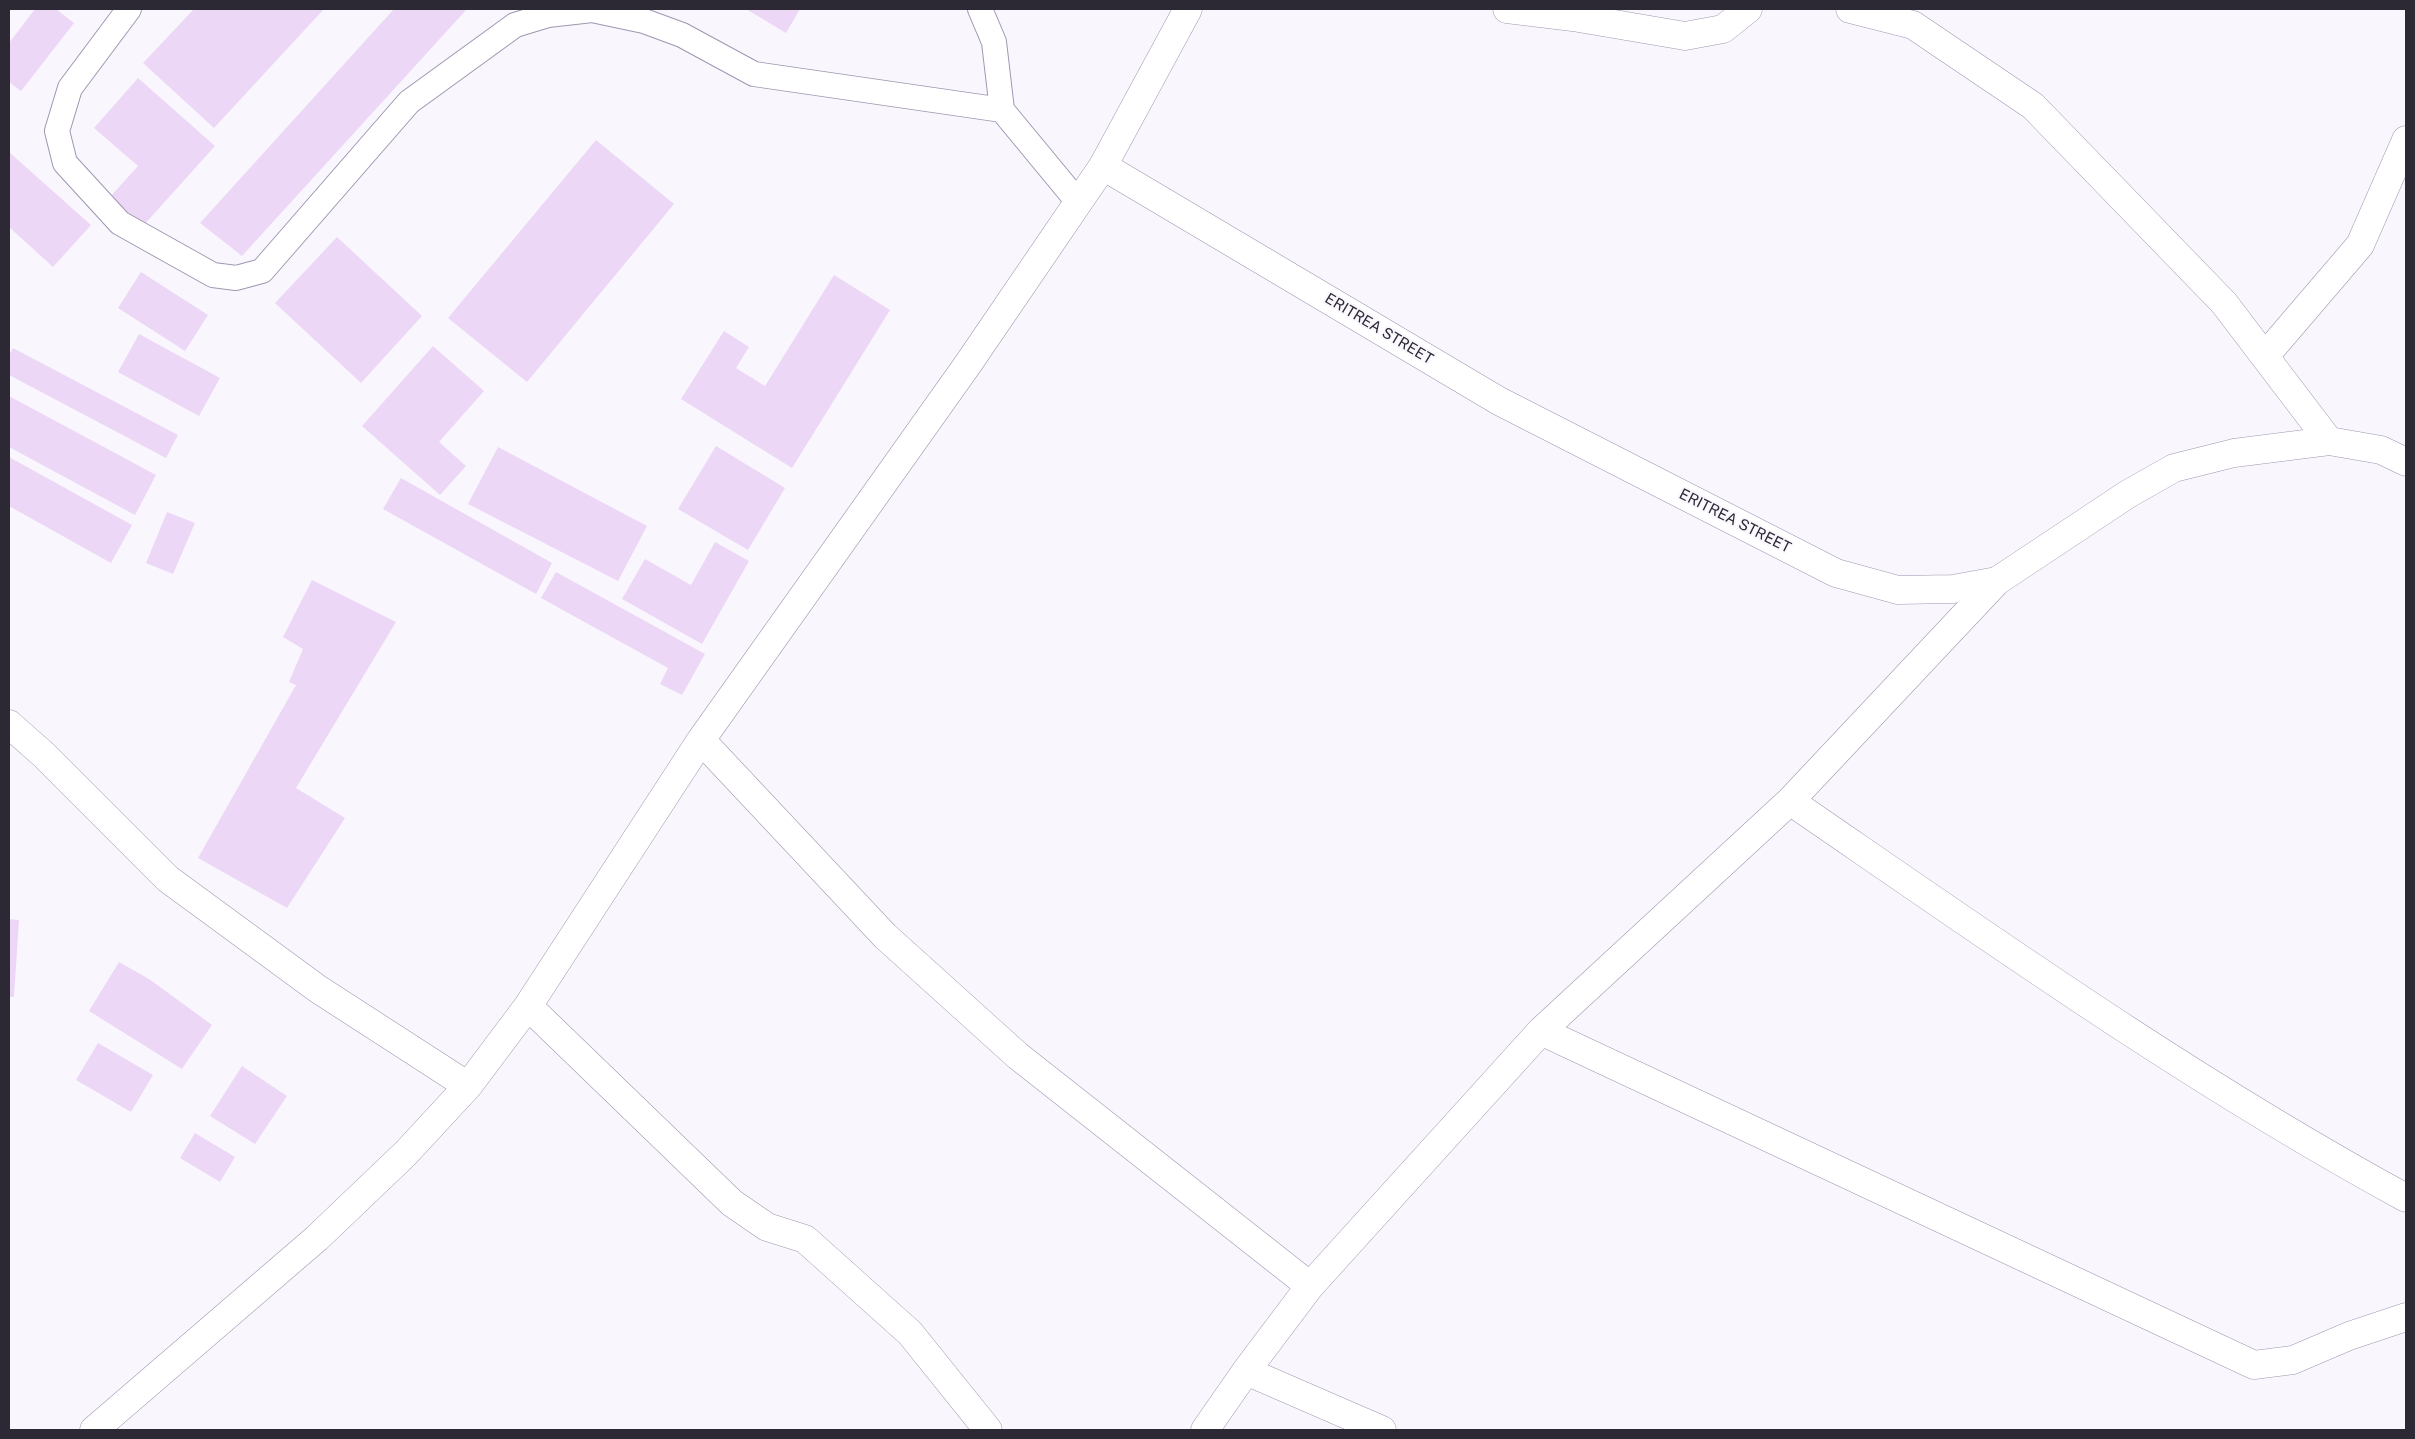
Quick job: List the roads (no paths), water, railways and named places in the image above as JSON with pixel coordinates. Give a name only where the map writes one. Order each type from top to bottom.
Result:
[{"type":"street","points":[[94,1430],[317,1238],[405,1154],[468,1086],[528,1006],[701,740],[968,364],[1103,166],[1188,9]]},
{"type":"street","points":[[1507,9],[1573,13],[1685,36],[1723,29],[1748,9]]},
{"type":"street","points":[[1850,9],[1913,25],[2033,106],[2224,303],[2329,441]]},
{"type":"street","points":[[2265,356],[2360,245],[2406,140]]},
{"type":"street","name":"ERITREA STREET","points":[[1103,166],[1499,401],[1836,573],[1898,590],[1953,590],[1997,581],[2128,494],[2174,468],[2234,453],[2329,441],[2381,450],[2406,462]]},
{"type":"street","points":[[1206,1430],[1246,1371],[1310,1286],[1541,1030],[1790,801],[1997,581]]},
{"type":"street","points":[[9,724],[44,755],[168,880],[318,989],[468,1086]]},
{"type":"street","points":[[701,740],[885,936],[1018,1056],[1310,1286]]},
{"type":"street","points":[[1790,801],[2134,1036],[2327,1155],[2406,1198]]},
{"type":"street","points":[[528,1006],[732,1203],[767,1227],[805,1239],[910,1333],[988,1430]]},
{"type":"street","points":[[1541,1030],[2254,1365],[2293,1360],[2349,1336],[2406,1317]]},
{"type":"street","points":[[1246,1371],[1382,1430]]},
{"type":"lane","points":[[129,9],[70,88],[57,131],[65,163],[120,223],[213,275],[236,278],[262,271],[408,102],[515,25],[548,15],[592,10],[644,21],[682,34],[754,74],[1002,110]]},
{"type":"lane","points":[[980,9],[994,42],[1002,110],[1078,202]]}]
